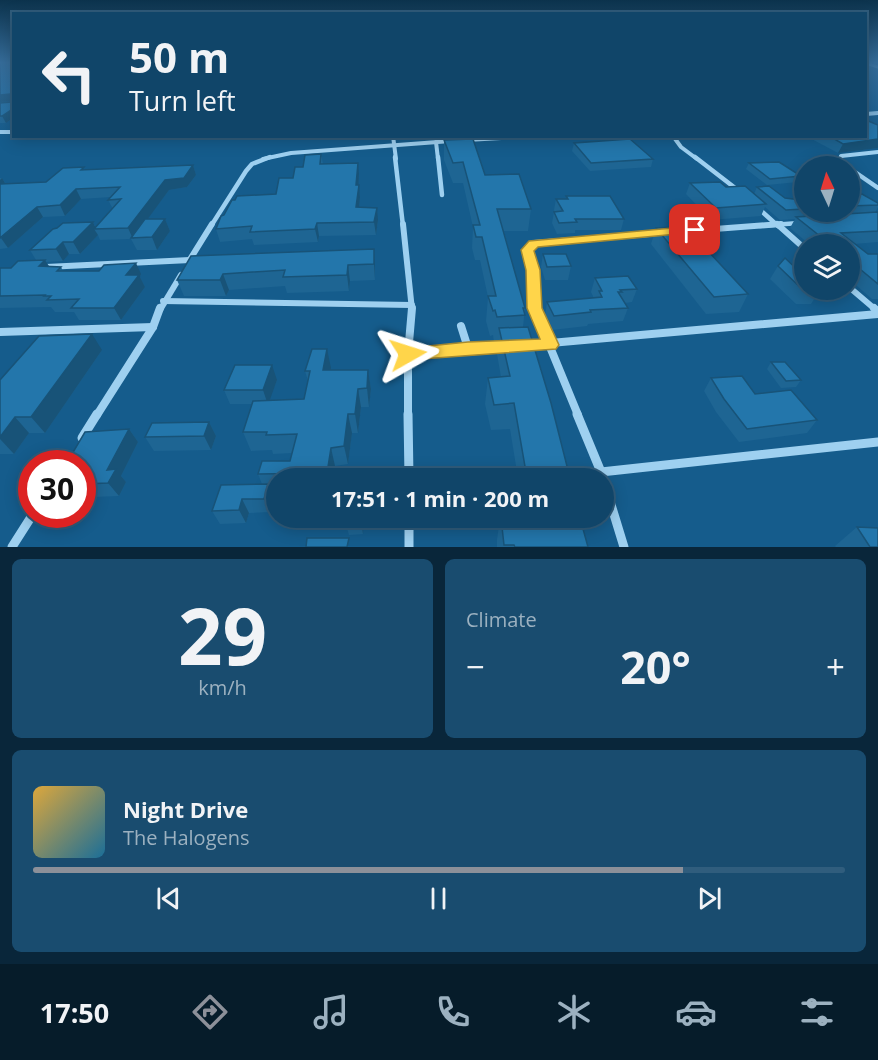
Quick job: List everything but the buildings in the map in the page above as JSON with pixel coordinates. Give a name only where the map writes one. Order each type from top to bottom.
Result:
[{"type":"street","points":[[393,138],[412,305],[408,354],[409,468]]},
{"type":"street","points":[[78,444],[153,327],[163,301],[246,171],[258,160],[291,153],[505,138]]},
{"type":"street","points":[[674,138],[681,147],[746,197]]},
{"type":"street","points":[[436,142],[442,195]]},
{"type":"street","points":[[841,156],[878,152]]},
{"type":"street","points":[[860,175],[878,188]]},
{"type":"street","points":[[753,203],[794,239]]},
{"type":"street","points":[[599,468],[534,308],[533,270],[527,250],[534,243],[810,222]]},
{"type":"street","points":[[36,267],[190,260]]},
{"type":"street","points":[[860,297],[878,313]]},
{"type":"street","points":[[163,301],[412,305]]},
{"type":"street","points":[[408,354],[468,348],[551,345],[878,313]]},
{"type":"street","points":[[461,326],[468,348]]},
{"type":"street","points":[[0,332],[153,327]]},
{"type":"street","points":[[614,471],[878,442]]},
{"type":"street","points":[[614,514],[624,547]]},
{"type":"street","points":[[12,547],[24,528]]},
{"type":"street","points":[[409,528],[410,547]]},
{"type":"route","points":[[408,354],[468,348],[551,345],[534,308],[533,270],[527,250],[534,243],[695,230]]}]
